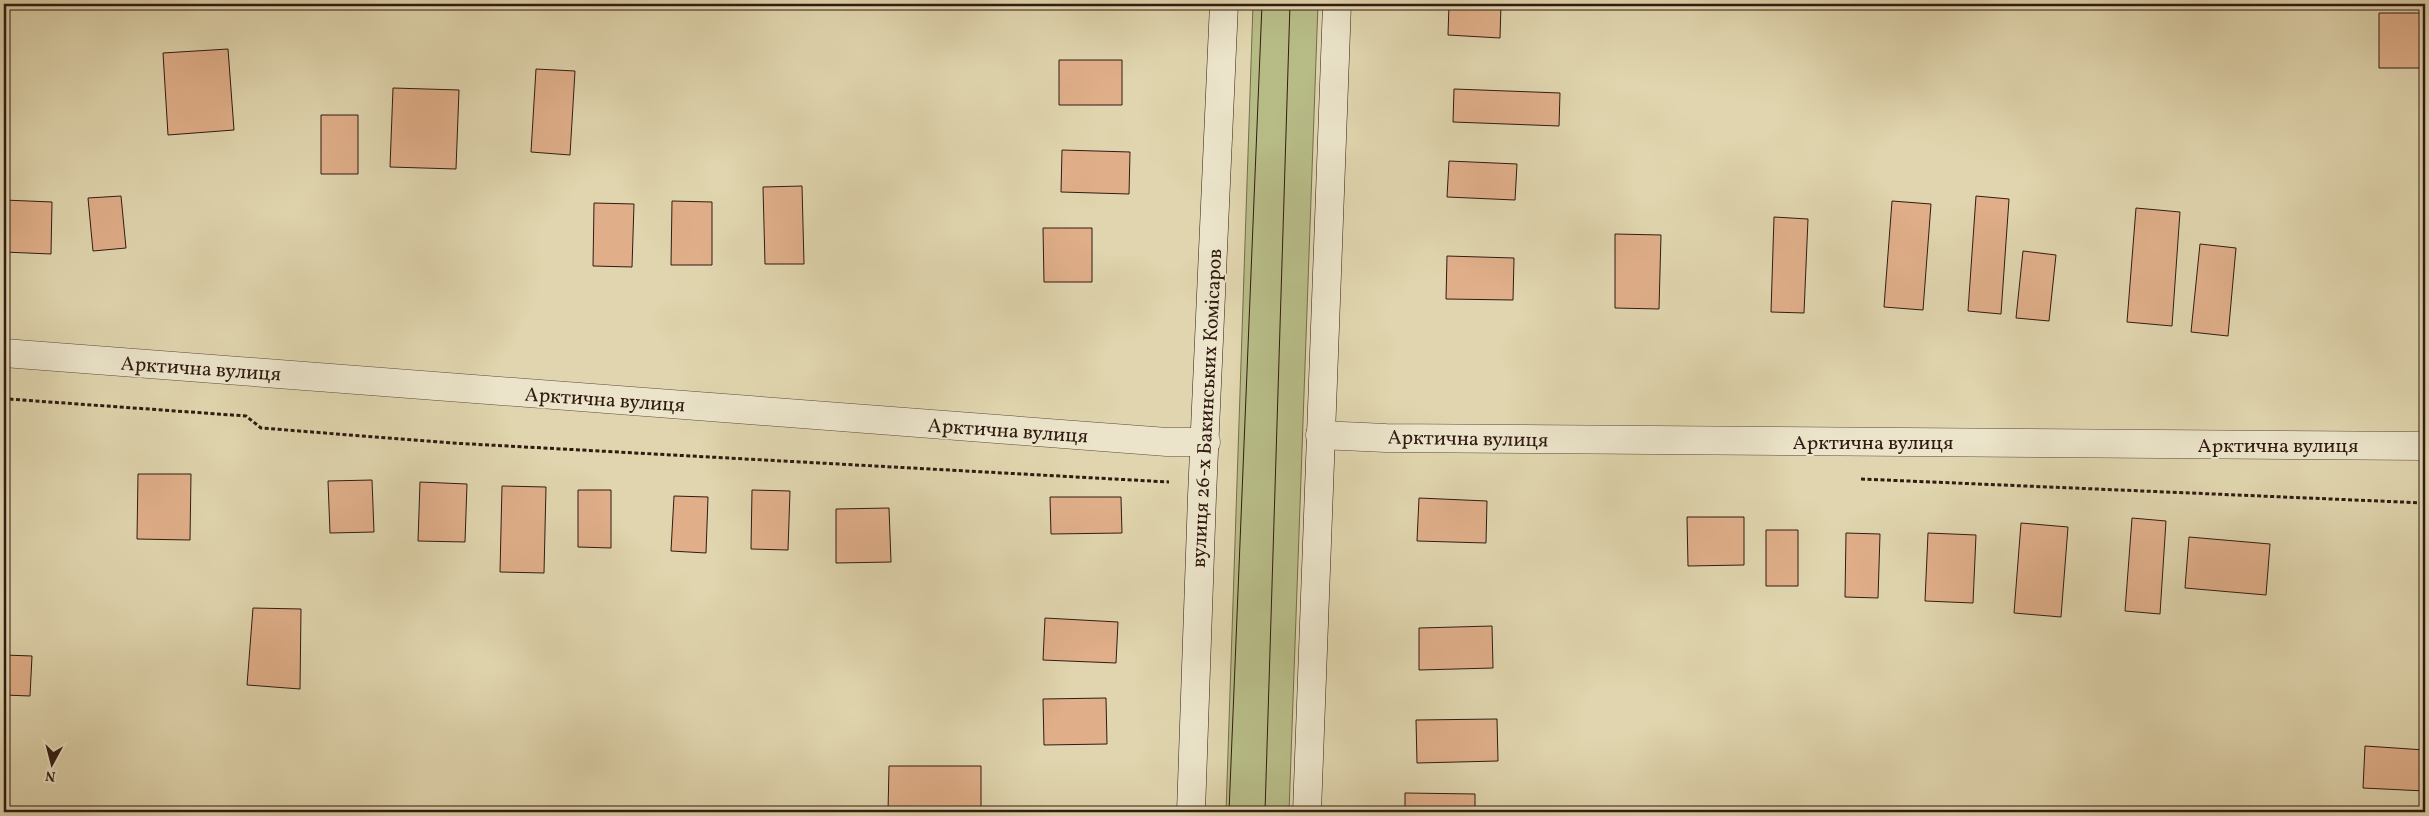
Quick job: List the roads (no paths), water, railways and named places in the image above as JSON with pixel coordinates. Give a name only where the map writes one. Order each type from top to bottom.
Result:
[{"type":"street","name":"вулиця 26-х Бакинських Комісаров","points":[[1191,812],[1202,496],[1206,442],[1224,4]]},
{"type":"street","points":[[1307,812],[1337,4]]},
{"type":"street","name":"Арктична вулиця","points":[[4,353],[1167,442],[1206,442]]},
{"type":"street","name":"Арктична вулиця","points":[[1320,435],[1406,438],[2425,446]]},
{"type":"tram line","points":[[1229,812],[1262,4]]},
{"type":"tram line","points":[[1265,812],[1290,4]]}]
